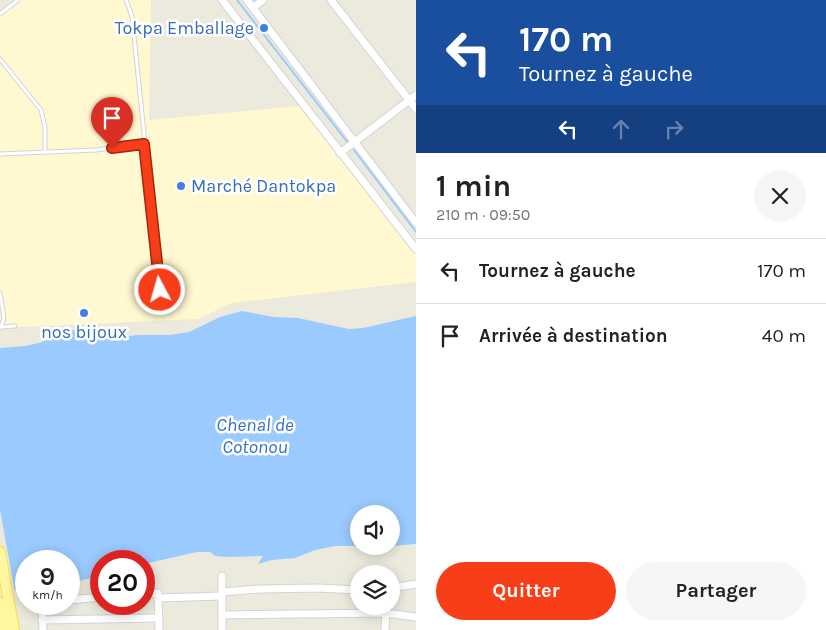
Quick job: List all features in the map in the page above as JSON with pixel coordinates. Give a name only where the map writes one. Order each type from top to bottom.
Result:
[{"type":"main road","points":[[0,552],[5,630]]},
{"type":"main road","points":[[4,608],[14,630]]},
{"type":"street","points":[[222,0],[416,249]]},
{"type":"street","points":[[247,0],[416,222]]},
{"type":"street","points":[[253,8],[263,0]]},
{"type":"street","points":[[331,0],[416,109]]},
{"type":"street","points":[[340,153],[416,95]]},
{"type":"street","points":[[222,576],[222,630]]},
{"type":"street","points":[[400,587],[416,584]]},
{"type":"street","points":[[158,598],[222,594],[260,589],[350,590]]},
{"type":"street","points":[[155,594],[158,594],[159,630]]},
{"type":"street","points":[[222,615],[350,611]]},
{"type":"street","points":[[400,613],[416,617]]},
{"type":"street","points":[[42,615],[42,630]]},
{"type":"street","points":[[385,630],[386,615]]},
{"type":"street","points":[[42,620],[159,618]]},
{"type":"lane","points":[[0,14],[18,0]]},
{"type":"lane","points":[[126,0],[132,16],[160,290]]},
{"type":"lane","points":[[0,59],[41,110],[45,127],[45,152]]},
{"type":"lane","points":[[0,154],[96,150],[144,144]]},
{"type":"lane","points":[[0,293],[4,318],[1,327],[15,326]]},
{"type":"shaded area","name":"Marché Dantokpa","points":[[15,0],[151,0],[149,120],[299,106],[416,252],[416,282],[231,303],[199,319],[0,328],[0,12]]},
{"type":"water","name":"Chenal de Cotonou","points":[[242,311],[274,317],[298,318],[349,329],[363,328],[416,316],[416,544],[400,545],[400,505],[350,505],[350,546],[336,546],[315,550],[295,558],[272,560],[258,564],[263,556],[226,557],[215,556],[210,552],[197,552],[155,562],[155,550],[90,550],[90,578],[80,581],[80,550],[15,550],[15,590],[0,595],[0,348],[39,343],[71,330],[109,339],[137,335],[170,335],[189,332],[220,317]]},
{"type":"pier","points":[[0,510],[15,593],[0,597]]},
{"type":"waterway","points":[[237,0],[348,143]]},
{"type":"waterway","points":[[354,150],[416,232]]},
{"type":"place","name":"Tokpa Emballage","points":[[264,28]]},
{"type":"place","name":"Marché Dantokpa","points":[[181,186]]},
{"type":"place","name":"nos bijoux","points":[[84,313]]},
{"type":"route","points":[[112,148],[144,144],[160,290]]}]
